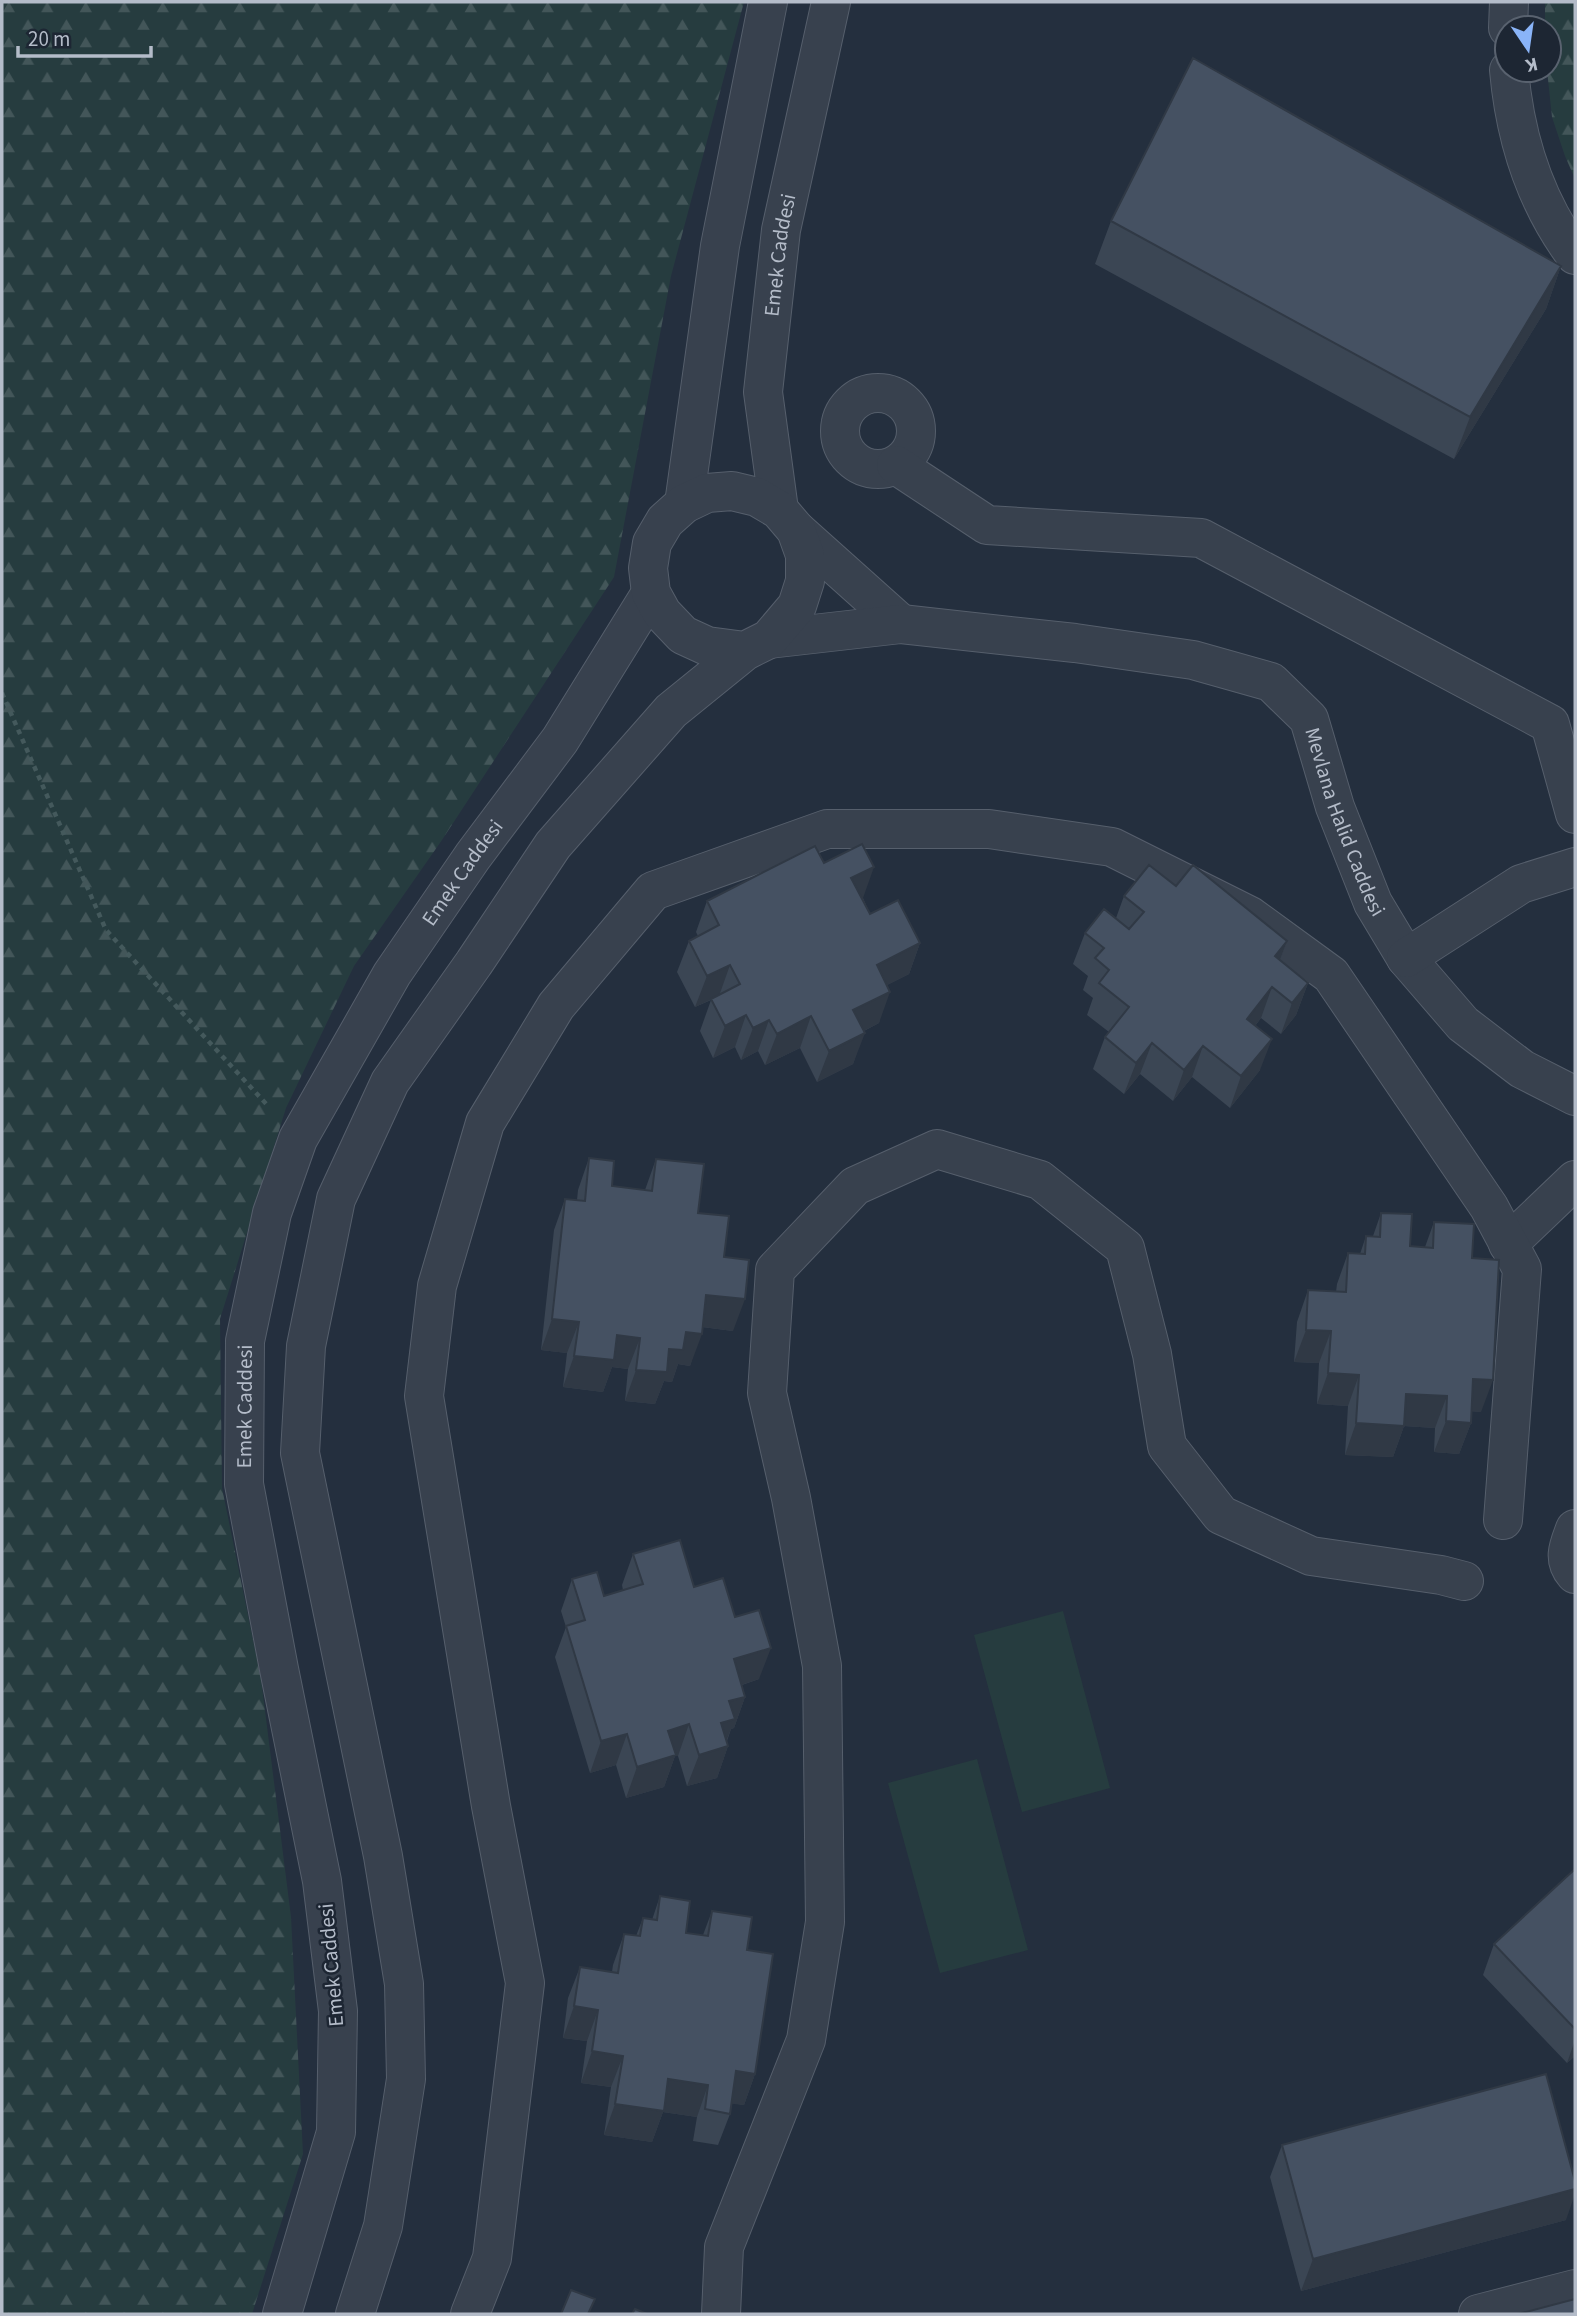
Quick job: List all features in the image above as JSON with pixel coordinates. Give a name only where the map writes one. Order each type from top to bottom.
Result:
[{"type":"street","points":[[684,504],[720,246],[768,2]]},
{"type":"street","name":"Emek Caddesi","points":[[355,2314],[383,2226],[406,2066],[404,1984],[385,1868],[300,1453],[306,1346],[336,1199],[390,1082],[553,845],[671,711],[757,645],[797,606],[805,581],[805,555],[787,520],[763,392],[781,230],[831,2]]},
{"type":"street","points":[[1510,84],[1520,143],[1535,188],[1560,234],[1575,255]]},
{"type":"street","points":[[896,465],[987,525],[1200,538],[1550,724],[1575,814]]},
{"type":"street","points":[[757,645],[707,646],[683,635],[662,612],[651,593],[648,568],[652,543],[665,521],[684,504],[707,493],[732,491],[757,497],[787,520],[901,624]]},
{"type":"street","name":"Emek Caddesi","points":[[282,2314],[336,2132],[338,2011],[322,1881],[244,1483],[245,1341],[272,1213],[298,1139],[392,974],[473,856],[559,740],[651,593]]},
{"type":"street","name":"Mevlana Halid Caddesi","points":[[757,645],[901,624],[1075,643],[1193,660],[1271,682],[1309,719],[1335,807],[1373,903],[1406,958],[1463,1024],[1521,1069],[1575,1096]]},
{"type":"street","points":[[470,2314],[492,2258],[525,1983],[491,1806],[424,1396],[437,1286],[485,1123],[556,1006],[653,891],[827,829],[989,829],[1112,847],[1250,916],[1331,975],[1489,1207],[1522,1269],[1503,1520]]},
{"type":"street","points":[[1406,958],[1521,884],[1575,867]]},
{"type":"street","points":[[721,2314],[724,2247],[806,2040],[825,1922],[822,1666],[791,1498],[767,1393],[775,1270],[855,1186],[937,1149],[1040,1180],[1125,1248],[1152,1354],[1167,1446],[1221,1515],[1311,1556],[1441,1575],[1464,1581]]},
{"type":"street","points":[[1508,1244],[1575,1180]]},
{"type":"street","points":[[1575,1529],[1566,1555],[1568,1565],[1575,1574]]},
{"type":"street","points":[[1478,2314],[1575,2289]]},
{"type":"path","points":[[2,693],[106,930],[298,1139]]},
{"type":"green space","points":[[2,2],[744,2],[671,276],[614,577],[442,840],[354,966],[286,1108],[220,1319],[222,1488],[261,1679],[291,1917],[303,2154],[252,2314],[2,2314]]},
{"type":"green space","points":[[1545,2],[1575,2],[1575,179],[1552,117],[1548,84],[1563,84],[1563,14],[1545,14]]},
{"type":"green space","points":[[1063,1611],[1110,1788],[1022,1812],[974,1635]]},
{"type":"green space","points":[[977,1759],[1028,1950],[940,1973],[888,1783]]},
{"type":"building","points":[[1193,58],[1561,266],[1470,417],[1111,221]]},
{"type":"building","points":[[862,844],[874,867],[851,878],[870,914],[898,900],[920,943],[877,965],[890,992],[853,1010],[865,1033],[829,1051],[811,1016],[777,1034],[769,1020],[753,1028],[746,1015],[725,1026],[711,999],[740,984],[730,965],[707,976],[689,941],[719,925],[707,901],[815,846],[824,863]]},
{"type":"building","points":[[1149,865],[1176,886],[1193,865],[1287,941],[1275,956],[1308,983],[1292,1003],[1272,987],[1247,1019],[1272,1039],[1241,1076],[1203,1046],[1184,1070],[1152,1043],[1136,1063],[1105,1037],[1129,1007],[1099,983],[1109,970],[1095,958],[1104,948],[1085,933],[1104,909],[1129,929],[1144,912],[1124,896]]},
{"type":"building","points":[[589,1158],[614,1161],[612,1186],[652,1191],[656,1159],[704,1164],[698,1213],[729,1216],[724,1257],[749,1260],[745,1299],[706,1295],[702,1334],[686,1332],[683,1350],[669,1349],[667,1372],[636,1370],[640,1338],[617,1335],[614,1360],[574,1356],[579,1322],[552,1319],[565,1199],[585,1201]]},
{"type":"building","points":[[1381,1213],[1412,1214],[1410,1246],[1433,1248],[1434,1222],[1474,1224],[1472,1258],[1499,1260],[1493,1380],[1473,1379],[1471,1423],[1446,1421],[1447,1396],[1406,1394],[1404,1426],[1356,1423],[1359,1375],[1328,1373],[1331,1331],[1306,1330],[1308,1290],[1346,1292],[1348,1253],[1365,1254],[1366,1236],[1380,1237]]},
{"type":"building","points":[[680,1540],[694,1587],[723,1578],[735,1617],[759,1610],[771,1648],[734,1659],[745,1697],[729,1701],[735,1719],[721,1723],[728,1746],[699,1755],[689,1724],[668,1731],[676,1755],[637,1767],[627,1734],[601,1741],[566,1626],[585,1620],[572,1579],[597,1572],[604,1596],[643,1584],[633,1554]]},
{"type":"building","points":[[1575,1869],[1575,2029],[1494,1944]]},
{"type":"building","points":[[660,1896],[690,1901],[686,1933],[708,1936],[712,1911],[752,1917],[747,1950],[773,1954],[755,2074],[736,2071],[730,2114],[705,2109],[708,2085],[668,2079],[664,2111],[615,2104],[623,2056],[592,2051],[598,2010],[574,2006],[580,1967],[618,1973],[624,1934],[640,1936],[643,1918],[657,1920]]},
{"type":"building","points":[[1546,2074],[1575,2189],[1313,2259],[1282,2145]]},
{"type":"building","points":[[571,2290],[595,2299],[588,2314],[561,2314]]},
{"type":"building","points":[[1575,2299],[1575,2314],[1518,2314]]},
{"type":"building","points":[[635,2309],[647,2314],[632,2314]]}]
